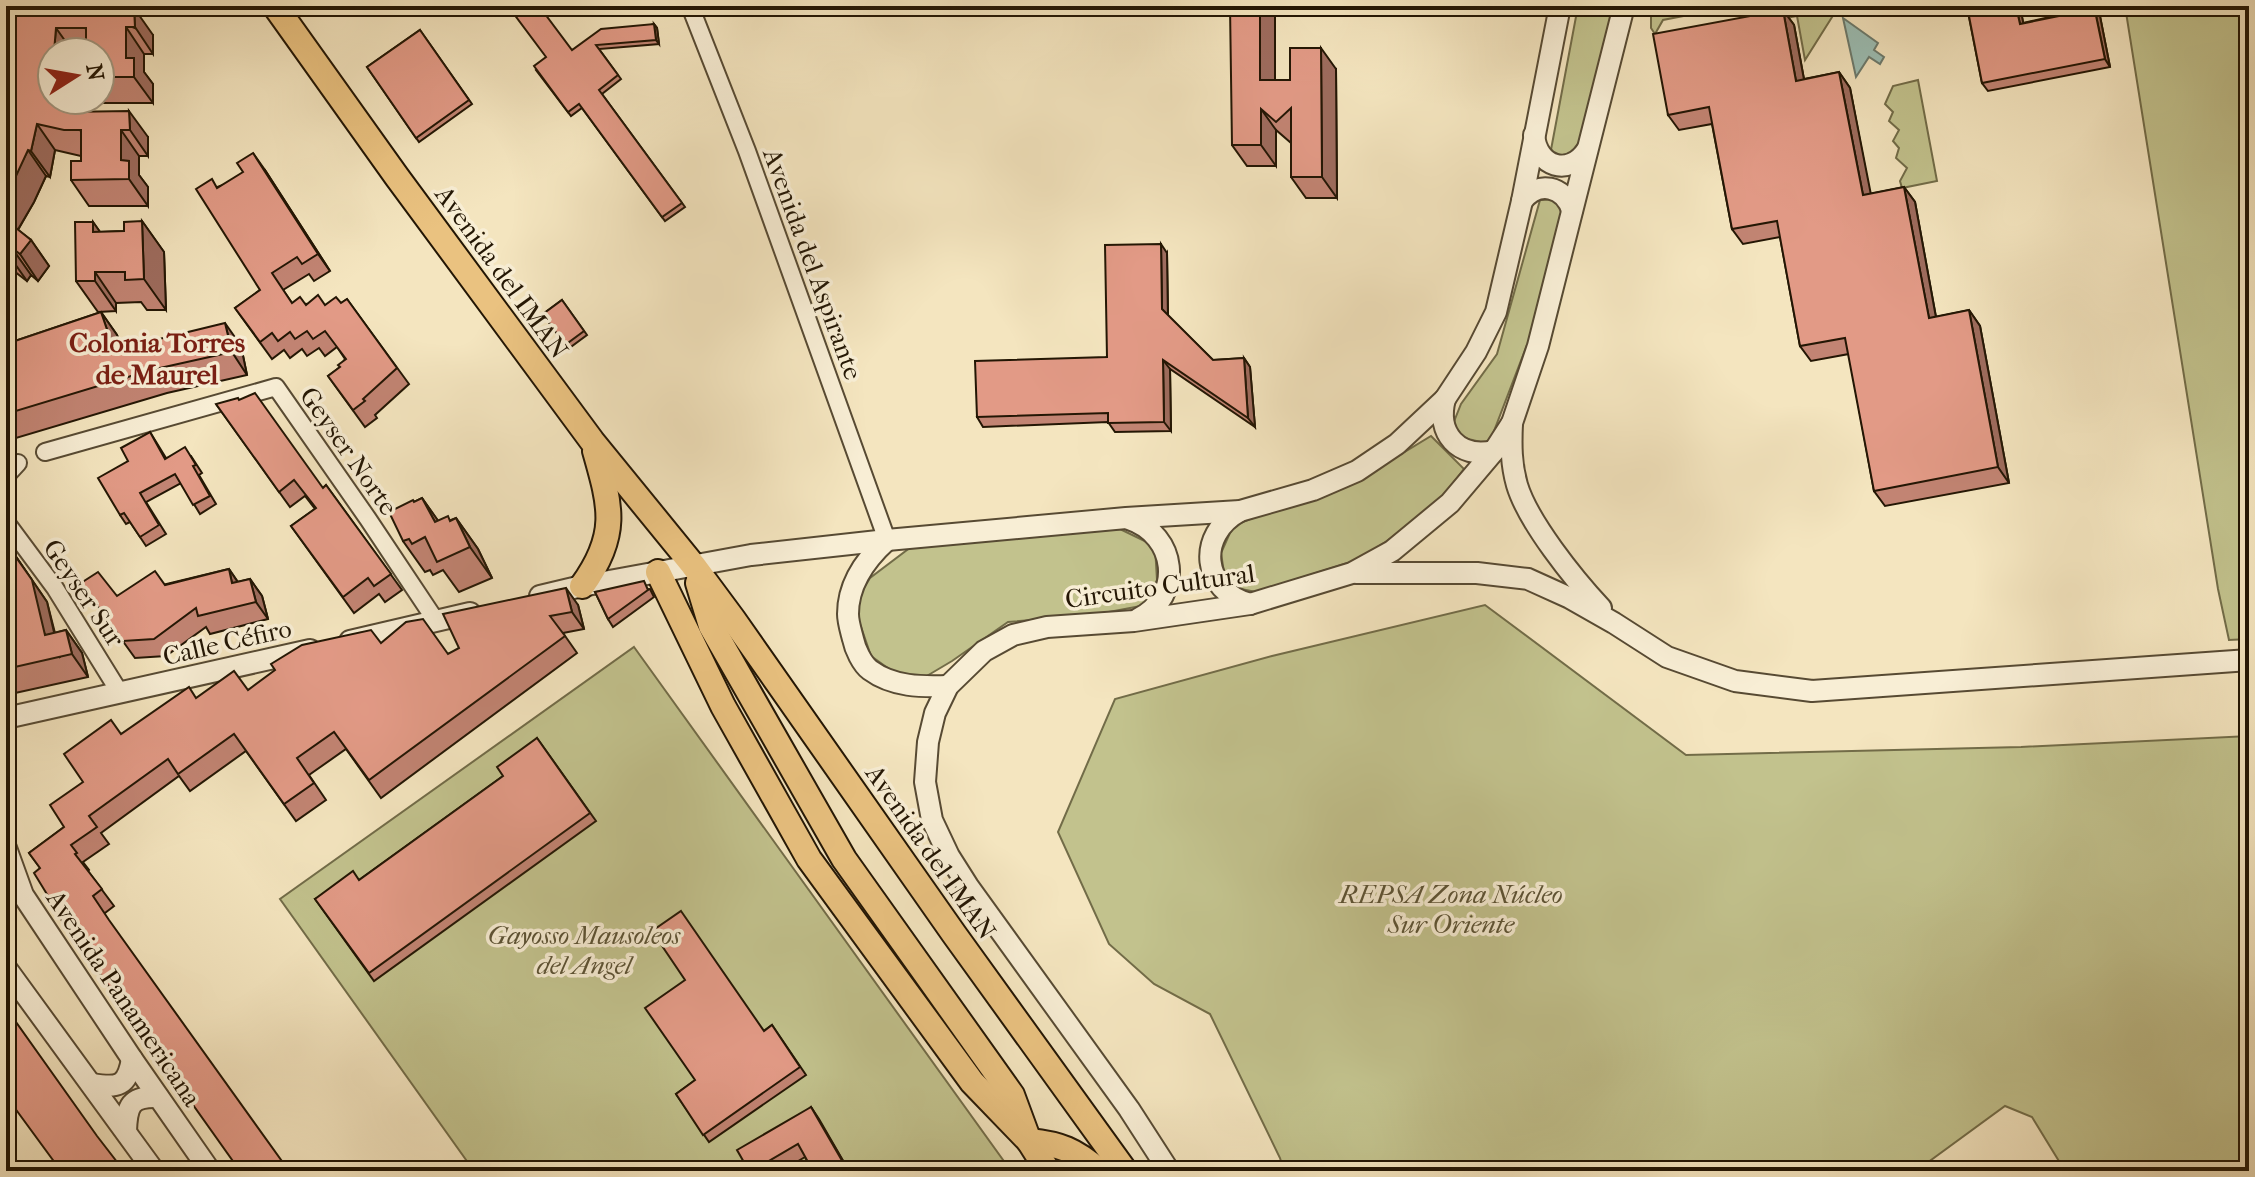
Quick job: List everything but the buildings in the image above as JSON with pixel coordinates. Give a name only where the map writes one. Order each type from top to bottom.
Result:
[{"type":"main road","name":"Avenida del IMAN","points":[[275,6],[592,441],[693,565],[1125,1171]]},
{"type":"main road","points":[[582,586],[597,566],[609,525],[606,494],[592,441]]},
{"type":"main road","name":"Avenida del IMAN","points":[[693,565],[711,626],[844,859],[1012,1095],[1029,1141],[1048,1171]]},
{"type":"main road","points":[[658,572],[723,706],[809,859],[972,1082],[1029,1141],[1054,1143],[1078,1153],[1099,1171]]},
{"type":"street","points":[[6,69],[7,6]]},
{"type":"street","name":"Avenida del Aspirante","points":[[690,6],[747,151],[887,540]]},
{"type":"street","points":[[1250,604],[1239,601],[1221,587],[1211,567],[1211,544],[1215,533],[1230,516],[1313,490],[1357,471],[1397,444],[1445,399],[1476,352],[1496,312],[1522,201],[1560,6]]},
{"type":"street","name":"Circuito Cultural","points":[[1169,1171],[1129,1109],[949,856],[932,820],[925,782],[928,742],[935,713],[948,686],[984,651],[1013,635],[1047,627],[1134,621],[1250,604],[1352,573],[1392,551],[1450,503],[1494,451],[1512,423],[1538,346],[1624,6]]},
{"type":"street","points":[[1534,135],[1538,151],[1550,163],[1565,165],[1578,161],[1587,150]]},
{"type":"street","points":[[1522,201],[1538,188],[1552,188],[1565,196],[1572,210]]},
{"type":"street","name":"Geyser Norte","points":[[45,452],[276,387],[436,621]]},
{"type":"street","points":[[1445,399],[1443,424],[1451,439],[1475,453],[1494,451]]},
{"type":"street","points":[[1512,423],[1511,458],[1517,487],[1529,513],[1578,583],[1614,623]]},
{"type":"street","points":[[524,600],[582,586],[751,555],[1126,518],[1240,511]]},
{"type":"street","points":[[1126,518],[1157,536],[1168,557],[1169,569],[1166,591],[1160,601],[1134,621]]},
{"type":"street","name":"Geyser Sur","points":[[6,522],[55,588],[120,693]]},
{"type":"street","points":[[887,540],[870,555],[853,588],[848,614],[855,648],[869,670],[892,681],[918,688],[948,686]]},
{"type":"street","points":[[1352,573],[1477,573],[1528,579],[1570,598],[1667,657],[1735,681],[1812,691],[2249,660]]},
{"type":"street","name":"Calle Céfiro","points":[[6,718],[494,607]]},
{"type":"street","name":"Avenida Panamericana","points":[[6,848],[23,895],[210,1171]]},
{"type":"street","points":[[6,968],[154,1171]]},
{"type":"street","points":[[92,1084],[117,1086],[130,1074],[132,1059]]},
{"type":"street","points":[[126,1131],[131,1104],[137,1099],[158,1097]]},
{"type":"green space","points":[[1578,6],[1615,6],[1580,154],[1561,160],[1550,155]]},
{"type":"green space","points":[[1651,6],[1735,6],[1663,20],[1655,34],[1651,28]]},
{"type":"green space","points":[[1789,6],[1839,6],[1805,60],[1797,16],[1791,17]]},
{"type":"green space","points":[[2125,6],[2249,6],[2249,639],[2229,640],[2218,589]]},
{"type":"green space","points":[[1918,80],[1937,181],[1902,188],[1900,181],[1907,168],[1896,158],[1899,148],[1893,141],[1899,130],[1889,121],[1893,112],[1885,104],[1893,86]]},
{"type":"green space","points":[[1559,199],[1568,211],[1530,337],[1489,444],[1464,438],[1453,424],[1461,404],[1497,354],[1540,200]]},
{"type":"green space","points":[[1431,436],[1464,469],[1443,496],[1387,541],[1357,560],[1256,592],[1236,588],[1224,573],[1221,553],[1233,526],[1383,465]]},
{"type":"green space","points":[[1120,529],[1155,546],[1157,580],[1146,605],[1093,615],[1008,622],[920,680],[892,671],[871,656],[859,621],[858,598],[870,578],[911,547]]},
{"type":"green space","name":"REPSA Zona Núcleo Sur Oriente","points":[[1485,605],[1686,755],[2021,747],[2249,736],[2249,1171],[2065,1171],[2032,1117],[2005,1106],[1916,1171],[1284,1171],[1210,1014],[1154,984],[1109,944],[1058,832],[1115,699],[1272,656]]},
{"type":"green space","name":"Gayosso Mausoleos del Angel","points":[[634,647],[1011,1171],[474,1171],[280,899]]},
{"type":"water","points":[[1843,18],[1878,43],[1874,50],[1884,57],[1880,64],[1869,57],[1856,77]]},
{"type":"district","name":"Colonia Torres de Maurel","points":[[157,358]]}]
